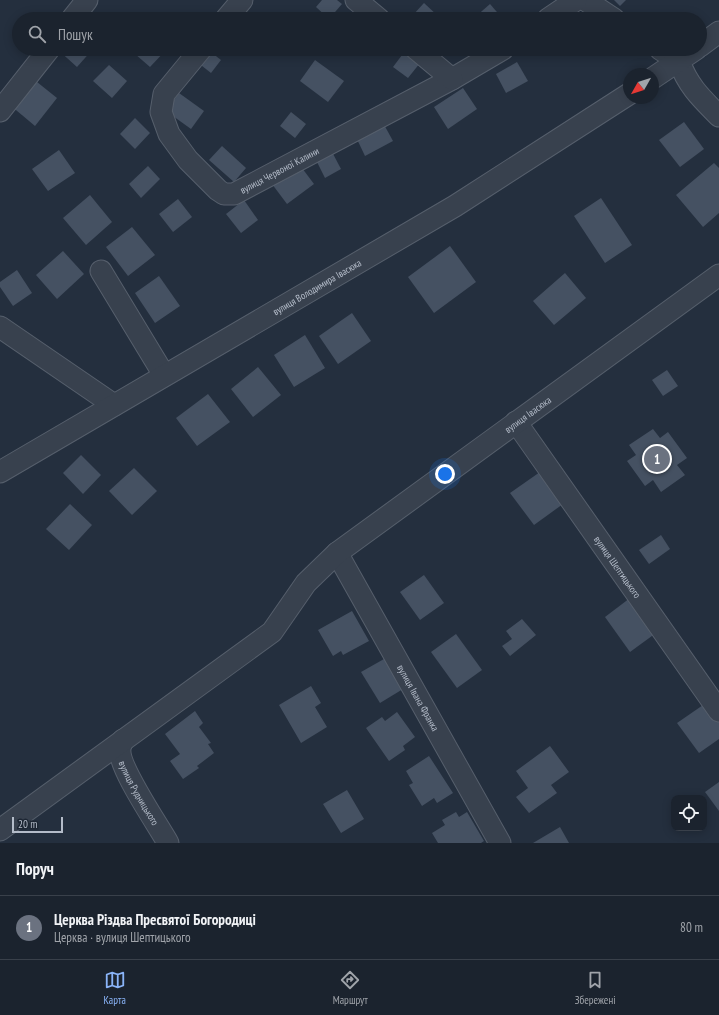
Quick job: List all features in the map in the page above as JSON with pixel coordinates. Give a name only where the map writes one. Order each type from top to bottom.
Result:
[{"type":"street","points":[[77,12],[86,0]]},
{"type":"street","points":[[232,12],[242,0]]},
{"type":"street","points":[[356,0],[371,12]]},
{"type":"street","points":[[558,12],[576,0]]},
{"type":"street","points":[[585,0],[603,12]]},
{"type":"street","points":[[707,41],[719,32]]},
{"type":"street","points":[[0,111],[43,56]]},
{"type":"street","name":"вулиця Червоної Калини","points":[[195,56],[164,94],[161,112],[168,134],[188,160],[218,190],[224,194],[234,194],[452,79],[491,56]]},
{"type":"street","points":[[424,56],[452,79]]},
{"type":"street","points":[[671,56],[679,61],[684,76],[692,88],[719,116]]},
{"type":"street","points":[[659,74],[686,56]]},
{"type":"street","name":"вулиця Володимира Івасюка","points":[[0,472],[456,206],[623,98]]},
{"type":"street","points":[[101,271],[164,376]]},
{"type":"street","name":"вулиця Івасюка","points":[[0,830],[272,632],[306,583],[336,553],[719,275]]},
{"type":"street","points":[[0,327],[114,405]]},
{"type":"street","name":"вулиця Шептицького","points":[[516,422],[719,711]]},
{"type":"street","name":"вулиця Івана Франка","points":[[336,553],[500,843]]},
{"type":"street","name":"вулиця Рудницького","points":[[124,740],[120,748],[121,758],[132,781],[168,843]]},
{"type":"building","points":[[322,0],[337,0],[342,4],[335,12],[321,12],[316,7]]},
{"type":"building","points":[[614,0],[626,0],[620,6]]},
{"type":"building","points":[[424,3],[434,12],[416,12]]},
{"type":"building","points":[[490,4],[497,12],[481,12]]},
{"type":"building","points":[[65,56],[87,56],[77,67]]},
{"type":"building","points":[[137,56],[160,56],[150,67]]},
{"type":"building","points":[[202,56],[216,56],[221,60],[211,73],[197,62]]},
{"type":"building","points":[[401,56],[411,56],[420,63],[408,78],[393,67]]},
{"type":"building","points":[[315,60],[344,81],[328,102],[300,81]]},
{"type":"building","points":[[517,62],[528,81],[506,93],[496,74]]},
{"type":"building","points":[[109,65],[127,81],[112,98],[93,81]]},
{"type":"building","points":[[32,78],[57,98],[35,126],[10,105]]},
{"type":"building","points":[[463,88],[477,109],[448,129],[434,107]]},
{"type":"building","points":[[179,93],[204,111],[191,129],[166,111]]},
{"type":"building","points":[[291,112],[306,124],[295,138],[280,126]]},
{"type":"building","points":[[135,118],[150,133],[135,149],[120,134]]},
{"type":"building","points":[[382,121],[393,141],[365,156],[355,135]]},
{"type":"building","points":[[684,122],[704,149],[680,167],[659,140]]},
{"type":"building","points":[[222,146],[246,168],[234,182],[209,160]]},
{"type":"building","points":[[59,150],[75,173],[48,191],[32,169]]},
{"type":"building","points":[[331,150],[341,169],[325,178],[315,158]]},
{"type":"building","points":[[714,163],[719,168],[719,213],[703,227],[676,195]]},
{"type":"building","points":[[299,164],[314,184],[287,204],[272,184]]},
{"type":"building","points":[[148,166],[160,179],[141,198],[129,184]]},
{"type":"building","points":[[90,195],[112,222],[86,245],[63,218]]},
{"type":"building","points":[[601,198],[632,245],[605,263],[574,216]]},
{"type":"building","points":[[178,199],[192,217],[173,232],[159,214]]},
{"type":"building","points":[[244,200],[258,220],[241,233],[226,214]]},
{"type":"building","points":[[132,227],[155,255],[128,276],[106,247]]},
{"type":"building","points":[[450,246],[476,282],[434,313],[408,277]]},
{"type":"building","points":[[63,251],[84,274],[57,299],[36,275]]},
{"type":"building","points":[[17,270],[32,293],[13,306],[0,287],[0,282]]},
{"type":"building","points":[[565,273],[586,298],[554,325],[533,301]]},
{"type":"building","points":[[159,276],[180,306],[155,323],[135,293]]},
{"type":"building","points":[[352,313],[371,341],[338,364],[319,336]]},
{"type":"building","points":[[305,335],[325,368],[294,387],[274,355]]},
{"type":"building","points":[[258,367],[281,395],[253,417],[231,389]]},
{"type":"building","points":[[667,370],[678,386],[663,396],[652,380]]},
{"type":"building","points":[[208,394],[230,422],[197,446],[176,418]]},
{"type":"building","points":[[653,429],[660,438],[668,432],[687,458],[677,465],[685,475],[661,492],[653,480],[645,486],[627,461],[636,455],[629,445]]},
{"type":"building","points":[[81,455],[101,475],[83,494],[63,473]]},
{"type":"building","points":[[134,468],[157,491],[132,515],[109,491]]},
{"type":"building","points":[[540,472],[563,504],[534,525],[510,493]]},
{"type":"building","points":[[70,504],[92,525],[69,550],[46,529]]},
{"type":"building","points":[[661,535],[670,549],[649,564],[639,550]]},
{"type":"building","points":[[424,575],[444,603],[420,620],[400,592]]},
{"type":"building","points":[[630,598],[656,633],[630,652],[605,617]]},
{"type":"building","points":[[352,611],[369,641],[343,655],[341,651],[333,656],[318,630]]},
{"type":"building","points":[[522,619],[536,635],[510,656],[502,646],[512,639],[506,631]]},
{"type":"building","points":[[456,634],[482,670],[457,688],[431,652]]},
{"type":"building","points":[[384,659],[392,664],[403,689],[380,703],[361,672]]},
{"type":"building","points":[[311,686],[321,703],[315,707],[327,727],[301,743],[279,705]]},
{"type":"building","points":[[706,703],[719,721],[719,739],[699,753],[677,723]]},
{"type":"building","points":[[195,711],[203,723],[199,727],[211,743],[208,744],[214,753],[197,766],[199,768],[183,779],[170,761],[180,754],[165,734]]},
{"type":"building","points":[[397,712],[415,737],[403,746],[405,750],[389,761],[366,728],[382,717],[385,721]]},
{"type":"building","points":[[550,746],[569,772],[551,785],[557,793],[529,813],[516,797],[528,788],[516,771]]},
{"type":"building","points":[[429,756],[453,793],[437,803],[434,798],[422,806],[409,785],[413,783],[406,771]]},
{"type":"building","points":[[719,782],[719,811],[705,792]]},
{"type":"building","points":[[347,790],[364,819],[341,833],[323,804]]},
{"type":"building","points":[[456,812],[459,817],[467,812],[484,841],[481,843],[438,843],[432,833],[445,825],[442,820]]},
{"type":"building","points":[[560,827],[569,843],[533,843]]},
{"type":"place","name":"Церква Різдва Пресвятої Богородиці","points":[[657,459]]}]
